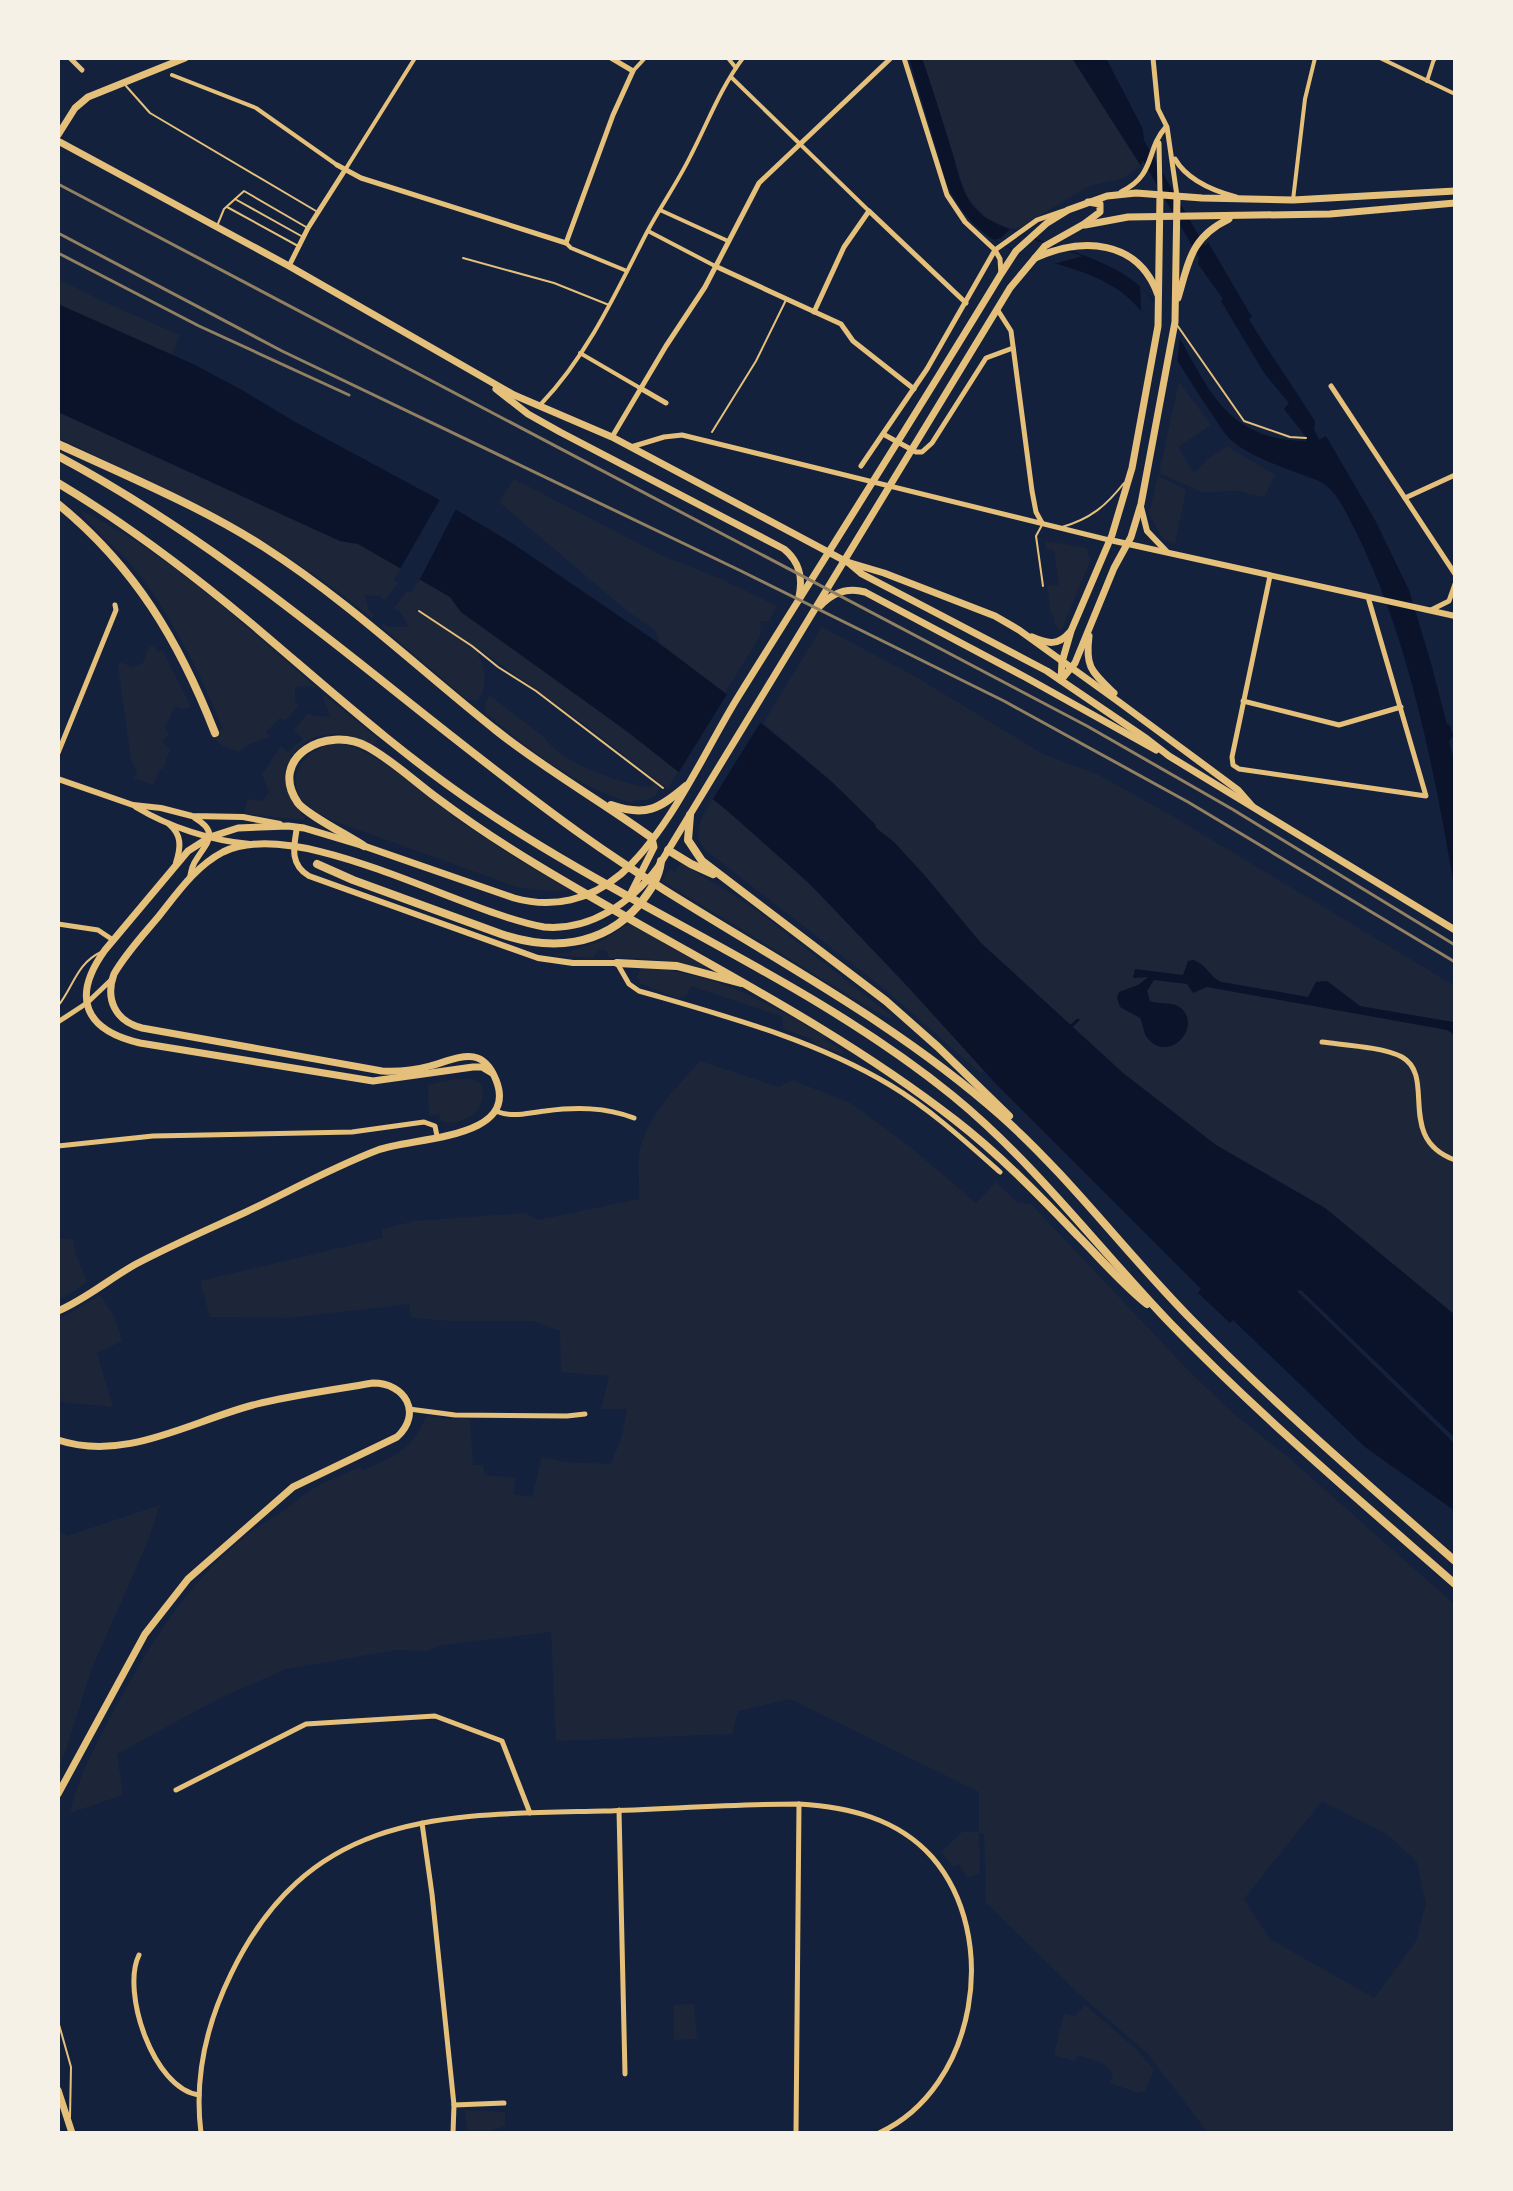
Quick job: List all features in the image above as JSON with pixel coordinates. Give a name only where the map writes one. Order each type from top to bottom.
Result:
[{"type":"highway","points":[[58,444],[199,511],[290,564],[353,609],[511,742],[652,838]]},
{"type":"highway","points":[[58,456],[154,511],[223,557],[567,824],[664,890],[905,1040],[971,1090],[1027,1139]]},
{"type":"highway","points":[[58,483],[116,519],[180,566],[387,737],[473,803],[583,873],[842,1019],[929,1078],[989,1127],[1036,1173],[1170,1322],[1298,1446],[1455,1584]]},
{"type":"highway","points":[[58,504],[111,554],[156,612],[185,661],[215,733]]},
{"type":"highway","points":[[364,846],[305,811],[295,798],[291,782],[294,765],[303,750],[319,741],[347,739],[368,747],[472,823],[536,865],[757,989],[871,1058],[957,1121],[1044,1200],[1118,1280],[1170,1322]]},
{"type":"highway","points":[[601,801],[636,811],[652,810],[686,786]]},
{"type":"highway","points":[[687,821],[688,840],[694,853],[721,878],[908,1020],[1003,1110],[1150,1276],[1231,1359],[1455,1561]]},
{"type":"highway","points":[[668,850],[721,878]]},
{"type":"highway","points":[[317,864],[513,938],[544,944],[571,943],[596,936],[627,917],[654,884],[661,861]]},
{"type":"highway","points":[[617,963],[677,966],[757,989]]},
{"type":"main road","points":[[58,135],[81,102],[122,82],[185,58]]},
{"type":"main road","points":[[58,141],[289,266],[482,378],[612,437],[847,562],[959,601],[1051,644],[1059,643],[1071,631]]},
{"type":"main road","points":[[494,1077],[482,1067],[473,1067],[373,1081],[239,1061],[125,1039],[100,1026],[87,1003],[89,976],[105,950],[176,863],[194,846],[238,828],[293,826],[364,846],[514,898],[547,904],[573,900],[598,890],[620,874],[671,811],[1001,274],[1030,237],[1068,210],[1118,194],[1293,200],[1455,191]]},
{"type":"main road","points":[[1061,680],[1062,662],[1071,631],[1110,540],[1132,468],[1160,307],[1159,196]]},
{"type":"main road","points":[[1061,680],[1072,669],[1127,544],[1141,504],[1174,324],[1176,227],[1173,217],[1180,196]]},
{"type":"main road","points":[[58,1311],[146,1259],[346,1163],[392,1145],[479,1126],[489,1120],[495,1111],[499,1095],[494,1077],[485,1061],[472,1056],[389,1072],[127,1023],[117,1013],[110,995],[112,978],[190,878],[220,854],[250,844],[294,847],[348,860],[544,927],[562,927],[593,919],[625,901],[647,881],[687,821],[997,308],[1017,278],[1048,244],[1079,227],[1101,209],[1098,202],[1088,202]]},
{"type":"main road","points":[[1079,227],[1109,219],[1330,214],[1455,203]]},
{"type":"main road","points":[[1176,308],[1197,242],[1220,223],[1238,216]]},
{"type":"main road","points":[[1034,259],[1091,245],[1119,251],[1133,260],[1151,280],[1160,307]]},
{"type":"main road","points":[[482,378],[528,414],[788,552],[798,566],[801,577],[794,609]]},
{"type":"main road","points":[[847,562],[862,574],[1061,680],[1169,756]]},
{"type":"main road","points":[[810,617],[824,601],[840,591],[859,590],[1169,756],[1453,929]]},
{"type":"main road","points":[[1090,626],[1089,666],[1095,677],[1119,702]]},
{"type":"main road","points":[[1019,630],[1238,790],[1252,806]]},
{"type":"main road","points":[[652,838],[668,850]]},
{"type":"main road","points":[[625,901],[651,854],[654,845],[652,838]]},
{"type":"main road","points":[[58,1440],[88,1447],[133,1444],[252,1405],[373,1383],[388,1384],[398,1389],[409,1409],[407,1425],[397,1437],[293,1487],[188,1579],[145,1634],[58,1794]]},
{"type":"main road","points":[[58,2090],[70,2130]]},
{"type":"street","points":[[70,58],[82,70]]},
{"type":"street","points":[[289,266],[308,228],[415,58]]},
{"type":"street","points":[[611,58],[633,71]]},
{"type":"street","points":[[566,243],[613,115],[633,71],[645,58]]},
{"type":"street","points":[[728,58],[736,68]]},
{"type":"street","points":[[539,406],[580,353],[610,305],[730,77],[743,58]]},
{"type":"street","points":[[612,437],[715,266],[759,183],[891,58]]},
{"type":"street","points":[[904,58],[947,195],[965,222],[995,250],[1000,259],[1001,274]]},
{"type":"street","points":[[1153,58],[1158,109],[1167,127],[1180,196]]},
{"type":"street","points":[[1293,200],[1305,99],[1315,58]]},
{"type":"street","points":[[1380,58],[1455,94]]},
{"type":"street","points":[[1427,81],[1434,58]]},
{"type":"street","points":[[172,75],[256,108],[345,170],[566,243],[571,248],[627,271]]},
{"type":"street","points":[[730,77],[966,303]]},
{"type":"street","points":[[1118,194],[1145,173],[1158,139],[1167,127]]},
{"type":"street","points":[[1158,139],[1159,196]]},
{"type":"street","points":[[1173,155],[1181,168],[1193,178],[1245,199]]},
{"type":"street","points":[[660,210],[728,241]]},
{"type":"street","points":[[861,466],[914,389],[995,250],[1042,217],[1068,210]]},
{"type":"street","points":[[814,312],[844,247],[869,211]]},
{"type":"street","points":[[648,231],[843,326],[853,341],[914,389]]},
{"type":"street","points":[[997,308],[1010,325],[1032,491],[1042,524]]},
{"type":"street","points":[[883,434],[916,452],[922,452],[932,443],[986,358],[1013,348]]},
{"type":"street","points":[[580,353],[666,403]]},
{"type":"street","points":[[1331,386],[1454,573],[1455,583],[1449,601],[1430,611]]},
{"type":"street","points":[[631,447],[682,435],[1173,555],[1455,616]]},
{"type":"street","points":[[1405,498],[1455,475]]},
{"type":"street","points":[[1141,504],[1147,531],[1156,543],[1173,555]]},
{"type":"street","points":[[1270,576],[1243,701],[1233,765],[1239,769],[1426,796],[1370,598]]},
{"type":"street","points":[[58,753],[116,610],[115,605]]},
{"type":"street","points":[[1243,701],[1339,725],[1401,707]]},
{"type":"street","points":[[58,779],[133,805],[210,837],[250,844]]},
{"type":"street","points":[[133,805],[192,816],[251,818],[293,826],[296,863],[309,876],[550,960],[617,963],[629,984],[639,991],[785,1035],[886,1082],[934,1115],[1000,1172]]},
{"type":"street","points":[[190,878],[193,864],[210,837],[200,821],[192,816]]},
{"type":"street","points":[[166,821],[179,837],[176,863]]},
{"type":"street","points":[[58,924],[98,930],[113,940]]},
{"type":"street","points":[[58,1022],[87,1003],[112,978]]},
{"type":"street","points":[[1322,1042],[1389,1053],[1407,1061],[1415,1078],[1423,1133],[1429,1146],[1455,1160]]},
{"type":"street","points":[[495,1111],[517,1116],[563,1109],[601,1109],[634,1118]]},
{"type":"street","points":[[58,1146],[143,1136],[342,1132],[424,1122],[433,1125],[437,1136]]},
{"type":"street","points":[[409,1409],[455,1415],[585,1414]]},
{"type":"street","points":[[176,1790],[306,1724],[434,1716],[502,1741],[530,1813]]},
{"type":"street","points":[[796,2133],[799,1804]]},
{"type":"street","points":[[201,2133],[199,2095],[205,2047],[220,1999],[241,1954],[271,1911],[308,1873],[348,1846],[378,1833],[457,1817],[799,1804],[866,1814],[904,1833],[931,1857],[947,1878],[964,1914],[970,1947],[970,1981],[967,2011],[955,2050],[943,2076],[926,2100],[905,2118],[879,2133]]},
{"type":"street","points":[[619,1810],[625,2074]]},
{"type":"street","points":[[422,1823],[454,2105],[453,2133]]},
{"type":"street","points":[[139,1955],[135,1964],[135,1991],[149,2050],[172,2081],[184,2091],[199,2095]]},
{"type":"street","points":[[454,2105],[504,2103]]},
{"type":"lane","points":[[122,82],[150,113],[318,213]]},
{"type":"lane","points":[[217,227],[225,208],[245,191],[308,228]]},
{"type":"lane","points":[[232,201],[241,201],[304,237]]},
{"type":"lane","points":[[225,208],[299,247]]},
{"type":"lane","points":[[463,258],[554,283],[610,305]]},
{"type":"lane","points":[[712,432],[756,361],[787,299]]},
{"type":"lane","points":[[1174,324],[1244,421],[1290,437],[1306,438]]},
{"type":"lane","points":[[1056,527],[1081,520],[1103,508],[1132,468]]},
{"type":"lane","points":[[1042,524],[1036,536],[1043,586]]},
{"type":"lane","points":[[419,611],[536,691],[663,788]]},
{"type":"lane","points":[[58,1006],[86,960],[105,950]]},
{"type":"lane","points":[[58,2021],[71,2071],[70,2130]]},
{"type":"shaded area","points":[[909,58],[922,58],[962,185],[979,212],[999,224],[1099,262],[1130,279],[1163,312],[1224,408],[1244,425],[1271,437],[1306,441],[1284,409],[1289,403],[1264,373],[1221,301],[1223,299],[1198,264],[1200,253],[1208,242],[1252,317],[1249,319],[1256,331],[1315,421],[1314,429],[1319,440],[1326,436],[1375,520],[1409,590],[1447,725],[1450,725],[1453,736],[1449,741],[1455,764],[1455,891],[1429,753],[1405,661],[1374,572],[1339,500],[1320,482],[1263,459],[1228,437],[1156,329],[1120,291],[1097,278],[1004,246],[983,232],[964,213],[947,185]]},
{"type":"shaded area","points":[[922,58],[1072,58],[1141,166],[1124,178],[1089,186],[1021,227],[1010,229],[986,218],[966,195]]},
{"type":"shaded area","points":[[1072,58],[1106,58],[1143,129],[1145,154],[1141,166]]},
{"type":"shaded area","points":[[58,279],[180,335],[171,355],[58,304]]},
{"type":"shaded area","points":[[58,304],[193,364],[438,499],[512,543],[660,644],[725,693],[831,781],[876,828],[894,842],[980,942],[1123,1073],[1216,1145],[1325,1208],[1455,1315],[1455,1438],[1301,1290],[1297,1291],[1455,1444],[1455,1511],[1365,1447],[1233,1320],[1230,1323],[1198,1293],[1201,1289],[998,1086],[810,884],[724,808],[628,732],[461,612],[450,597],[358,544],[340,541],[58,412]]},
{"type":"shaded area","points":[[1179,382],[1211,425],[1178,447],[1194,473],[1227,446],[1275,475],[1264,497],[1238,491],[1202,492],[1159,473]]},
{"type":"shaded area","points":[[58,412],[340,541],[359,544],[403,569],[393,579],[398,583],[385,601],[379,596],[365,595],[369,611],[374,615],[372,618],[297,563],[221,518],[58,438]]},
{"type":"shaded area","points":[[1158,476],[1186,490],[1175,544],[1163,539],[1149,514]]},
{"type":"shaded area","points":[[514,479],[663,556],[777,606],[769,621],[761,621],[760,636],[725,693],[660,644],[655,630],[626,610],[499,502]]},
{"type":"shaded area","points":[[81,511],[143,546],[173,568],[315,686],[314,689],[312,686],[295,687],[295,702],[299,705],[285,721],[280,718],[266,732],[270,737],[238,752],[223,746],[209,735],[223,729],[175,629],[138,573]]},
{"type":"shaded area","points":[[1045,541],[1087,548],[1090,561],[1061,631],[1054,624],[1047,586],[1059,585],[1054,550],[1046,549]]},
{"type":"shaded area","points":[[419,578],[450,597],[461,612],[538,665],[679,771],[667,789],[588,727],[482,651],[478,655],[485,684],[478,700],[467,700],[381,626],[383,623],[388,627],[408,627],[402,614],[394,608],[407,591],[411,593]]},
{"type":"shaded area","points":[[822,627],[916,677],[1043,754],[1099,775],[1174,817],[1455,986],[1455,1315],[1325,1208],[1216,1145],[1123,1073],[980,942],[894,842],[876,828],[831,781],[763,723]]},
{"type":"shaded area","points":[[154,646],[157,652],[162,650],[191,707],[184,709],[175,706],[165,728],[169,734],[162,742],[170,749],[153,785],[134,778],[137,770],[131,761],[118,665],[119,662],[133,667],[143,663],[149,647]]},
{"type":"shaded area","points":[[325,695],[378,739],[374,745],[343,734],[316,737],[294,753],[287,778],[290,792],[304,820],[244,814],[248,799],[263,801],[269,792],[262,774],[281,746],[288,752],[303,739],[294,730],[308,713],[330,717]]},
{"type":"shaded area","points":[[489,695],[564,756],[592,771],[622,781],[650,788],[654,783],[659,788],[655,796],[634,800],[633,803],[574,778],[537,754],[486,713]]},
{"type":"shaded area","points":[[335,743],[351,746],[385,764],[464,824],[569,890],[517,887],[315,812],[298,793],[297,773],[307,757]]},
{"type":"shaded area","points":[[713,799],[820,895],[984,1071],[981,1073],[882,987],[704,849],[698,830]]},
{"type":"shaded area","points":[[681,863],[751,906],[893,1017],[890,1019],[865,1005],[662,881],[670,869],[675,872]]},
{"type":"shaded area","points":[[629,923],[704,965],[703,968],[643,958],[609,958],[606,950],[599,950],[593,958],[552,955],[572,952],[604,940]]},
{"type":"shaded area","points":[[1193,960],[1222,982],[1308,997],[1316,982],[1327,981],[1360,1006],[1453,1022],[1455,1040],[1447,1030],[1207,987],[1193,993],[1187,984],[1154,980],[1147,991],[1150,1001],[1181,1008],[1188,1024],[1186,1032],[1175,1044],[1158,1046],[1148,1039],[1140,1018],[1120,1007],[1119,992],[1138,985],[1148,977],[1133,978],[1135,969],[1183,975],[1188,961]]},
{"type":"shaded area","points":[[655,968],[702,978],[744,993],[826,1037],[825,1040],[844,1051],[842,1054],[817,1045],[810,1038],[783,1029],[783,1017],[691,986],[686,996],[678,999],[640,983],[637,977],[641,969]]},
{"type":"shaded area","points":[[700,1061],[779,1087],[792,1080],[850,1103],[908,1145],[976,1203],[996,1182],[1018,1203],[1031,1204],[1189,1371],[1234,1414],[1289,1458],[1455,1605],[1455,2133],[1208,2133],[1148,2054],[1077,1992],[986,1903],[984,1834],[979,1833],[980,1874],[967,1877],[959,1864],[953,1867],[941,1852],[962,1832],[979,1832],[979,1792],[790,1699],[738,1711],[732,1734],[556,1741],[551,1632],[442,1645],[427,1651],[396,1650],[286,1669],[216,1700],[117,1754],[123,1795],[70,1813],[83,1773],[113,1712],[183,1600],[227,1552],[305,1494],[360,1467],[363,1470],[394,1456],[415,1437],[426,1416],[470,1419],[473,1465],[483,1465],[485,1475],[515,1478],[514,1494],[532,1497],[542,1457],[564,1462],[611,1464],[622,1436],[627,1409],[601,1409],[609,1376],[561,1372],[560,1331],[533,1321],[411,1318],[409,1304],[288,1318],[210,1317],[200,1281],[382,1238],[382,1229],[415,1221],[525,1213],[538,1220],[639,1199],[639,1155],[644,1136],[665,1102]],"holes":[[[1322,1801],[1388,1835],[1417,1862],[1426,1904],[1416,1941],[1374,1998],[1270,1939],[1244,1899]]]},
{"type":"shaded area","points":[[471,1079],[480,1083],[482,1101],[473,1115],[457,1122],[439,1120],[440,1114],[429,1116],[428,1085]]},
{"type":"shaded area","points":[[58,1239],[73,1239],[87,1282],[58,1301]]},
{"type":"shaded area","points":[[100,1295],[114,1316],[122,1341],[97,1353],[113,1407],[61,1402],[58,1388],[58,1320]]},
{"type":"shaded area","points":[[160,1505],[148,1541],[92,1668],[58,1774],[58,1530],[67,1536]]},
{"type":"shaded area","points":[[694,2004],[697,2039],[674,2040],[674,2005]]},
{"type":"shaded area","points":[[1085,2005],[1136,2049],[1154,2070],[1145,2091],[1138,2093],[1110,2083],[1113,2074],[1103,2063],[1078,2055],[1075,2061],[1054,2055],[1064,2014],[1075,2016]]},
{"type":"shaded area","points":[[465,2110],[505,2112],[505,2126],[486,2133],[468,2133]]},
{"type":"pier","points":[[1010,229],[1082,256],[1054,264],[1034,259],[994,240]]},
{"type":"pier","points":[[1140,286],[1168,317],[1180,336],[1177,363],[1141,310]]},
{"type":"pier","points":[[442,496],[458,505],[418,583],[399,571]]},
{"type":"pier","points":[[729,691],[763,718],[711,802],[677,775]]},
{"type":"waterway","points":[[1138,141],[1203,254]]},
{"type":"waterway","points":[[1069,1028],[1078,1020]]},
{"type":"railway","points":[[58,184],[1087,726],[1232,809],[1455,945]]},
{"type":"railway","points":[[58,233],[282,351],[1004,701],[1188,802],[1455,962]]},
{"type":"railway","points":[[58,253],[199,326],[349,395]]}]
